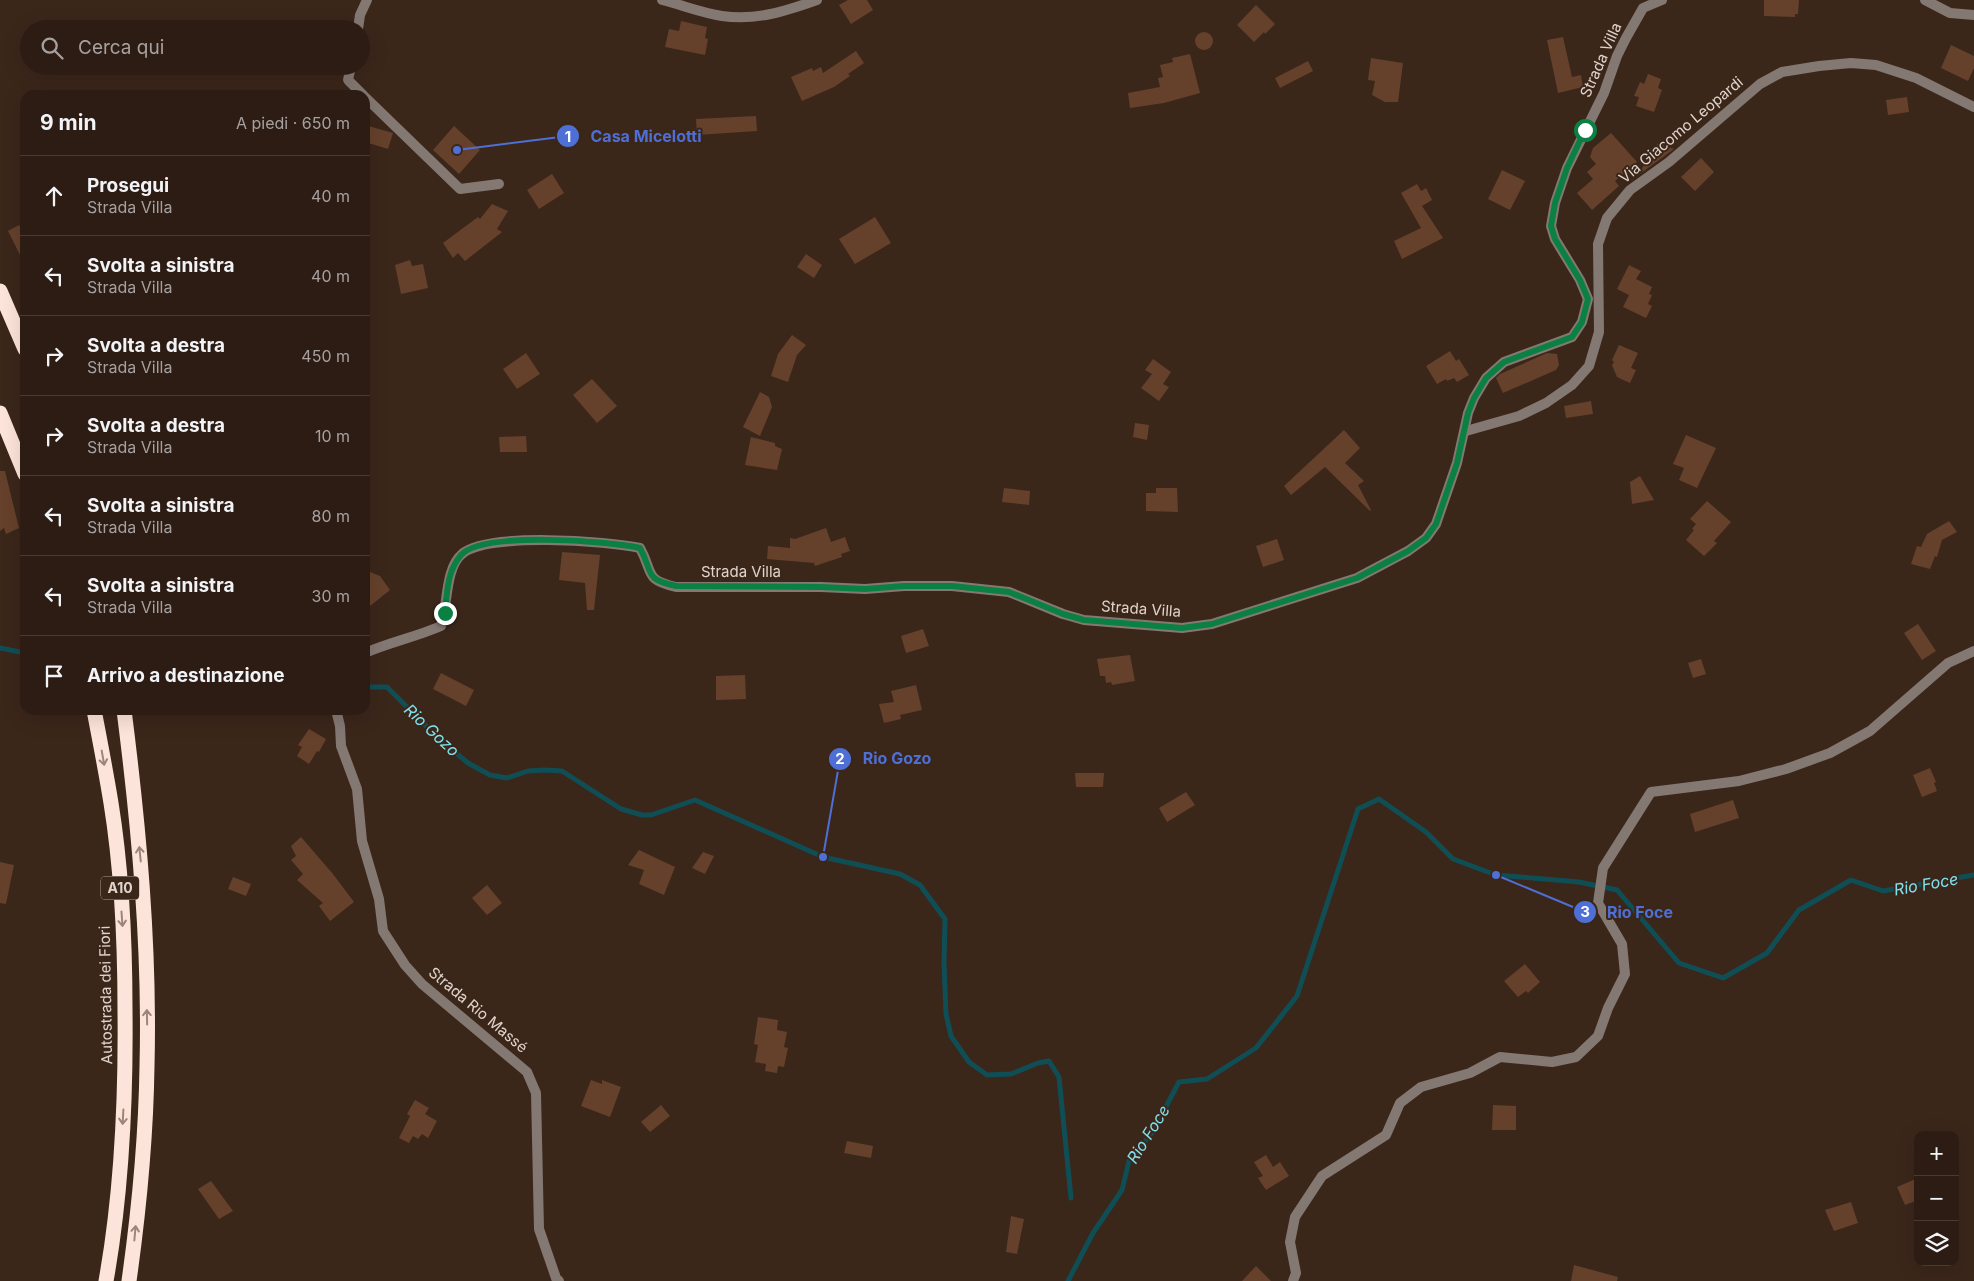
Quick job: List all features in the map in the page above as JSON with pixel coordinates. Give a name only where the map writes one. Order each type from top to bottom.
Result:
[{"type":"highway","points":[[0,291],[20,338]]},
{"type":"highway","points":[[0,413],[20,462]]},
{"type":"highway","name":"Autostrada dei Fiori","points":[[95,715],[111,804],[119,876],[125,962],[126,1069],[120,1181],[106,1281]]},
{"type":"highway","name":"A10","points":[[125,715],[141,867],[146,960],[147,1065],[142,1163],[128,1281]]},
{"type":"street","points":[[359,20],[367,0]]},
{"type":"street","points":[[662,0],[721,16],[751,18],[782,12],[817,0]]},
{"type":"street","name":"Strada Villa","points":[[370,651],[424,634],[440,626],[445,613],[452,568],[462,553],[482,544],[500,542],[578,540],[640,548],[652,578],[659,583],[676,586],[865,589],[904,586],[952,586],[1009,592],[1063,614],[1084,620],[1182,628],[1212,624],[1357,578],[1408,551],[1426,538],[1436,524],[1457,463],[1466,431],[1468,413],[1474,398],[1486,378],[1504,362],[1572,337],[1582,322],[1588,299],[1580,280],[1555,239],[1551,226],[1555,203],[1567,168],[1604,92],[1617,56],[1626,38],[1643,8],[1662,0]]},
{"type":"street","points":[[1925,0],[1950,13],[1974,15]]},
{"type":"street","name":"Via Giacomo Leopardi","points":[[1466,431],[1519,416],[1546,403],[1572,385],[1589,366],[1599,332],[1598,244],[1607,218],[1630,190],[1669,162],[1760,84],[1782,72],[1851,63],[1868,64],[1916,78],[1974,108]]},
{"type":"street","points":[[349,75],[348,80],[358,90]]},
{"type":"street","points":[[370,102],[460,190],[500,184]]},
{"type":"street","points":[[1588,299],[1598,312]]},
{"type":"street","points":[[1293,1281],[1296,1273],[1290,1242],[1295,1217],[1322,1176],[1386,1135],[1400,1104],[1421,1087],[1470,1073],[1500,1057],[1552,1062],[1576,1057],[1598,1036],[1608,1008],[1625,974],[1622,944],[1598,903],[1603,868],[1651,792],[1738,781],[1786,769],[1830,752],[1870,731],[1948,663],[1974,651]]},
{"type":"street","name":"Strada Rio Massé","points":[[337,715],[341,746],[357,789],[362,841],[379,898],[383,931],[405,965],[422,984],[528,1072],[536,1093],[539,1229],[556,1278],[559,1281]]},
{"type":"building","points":[[848,0],[867,0],[873,10],[851,24],[839,5]]},
{"type":"building","points":[[1764,0],[1799,0],[1798,14],[1795,14],[1795,17],[1764,16]]},
{"type":"building","points":[[1256,5],[1275,24],[1254,42],[1237,25]]},
{"type":"building","points":[[681,21],[707,27],[705,38],[708,39],[705,55],[665,47],[669,29],[679,31]]},
{"type":"building","points":[[1200,32],[1208,32],[1213,37],[1211,48],[1200,50],[1195,45],[1195,37]]},
{"type":"building","points":[[1563,37],[1572,77],[1581,75],[1583,87],[1558,93],[1547,40]]},
{"type":"building","points":[[1951,45],[1974,56],[1974,68],[1968,81],[1941,68]]},
{"type":"building","points":[[856,51],[864,63],[848,74],[850,76],[834,87],[802,101],[791,77],[812,68],[813,71],[821,67],[823,73]]},
{"type":"building","points":[[1190,54],[1200,93],[1164,103],[1130,108],[1128,93],[1160,87],[1158,78],[1163,77],[1160,65],[1173,62],[1172,58]]},
{"type":"building","points":[[1371,58],[1403,63],[1398,102],[1385,102],[1372,95],[1375,81],[1368,80]]},
{"type":"building","points":[[1308,61],[1313,71],[1280,88],[1275,78]]},
{"type":"building","points":[[1648,74],[1661,79],[1658,88],[1662,90],[1654,112],[1636,106],[1639,97],[1634,96],[1640,82],[1644,84]]},
{"type":"building","points":[[1907,97],[1909,112],[1888,115],[1886,100]]},
{"type":"building","points":[[756,116],[757,131],[697,135],[696,119]]},
{"type":"building","points":[[370,126],[393,133],[388,149],[370,144]]},
{"type":"building","points":[[454,126],[480,150],[459,174],[433,150]]},
{"type":"building","points":[[1611,133],[1637,162],[1615,181],[1619,186],[1592,210],[1577,193],[1593,179],[1587,172],[1596,164],[1590,157],[1593,148]]},
{"type":"building","points":[[1658,143],[1674,149],[1637,176]]},
{"type":"building","points":[[1701,158],[1714,172],[1695,191],[1681,177]]},
{"type":"building","points":[[1502,170],[1525,181],[1510,210],[1488,199]]},
{"type":"building","points":[[552,174],[564,193],[539,209],[527,190]]},
{"type":"building","points":[[1417,184],[1421,191],[1426,188],[1432,200],[1422,206],[1443,238],[1402,259],[1394,241],[1421,228],[1401,193]]},
{"type":"building","points":[[492,204],[508,211],[497,229],[502,232],[465,261],[458,253],[453,258],[443,243],[478,217],[480,219]]},
{"type":"building","points":[[875,217],[891,243],[855,264],[839,239]]},
{"type":"building","points":[[19,225],[20,255],[8,231]]},
{"type":"building","points":[[806,254],[822,265],[814,278],[797,267]]},
{"type":"building","points":[[410,260],[412,266],[423,264],[428,288],[401,294],[395,265]]},
{"type":"building","points":[[1629,265],[1641,271],[1636,279],[1652,287],[1649,294],[1652,295],[1648,304],[1652,306],[1646,318],[1623,307],[1629,295],[1617,289]]},
{"type":"building","points":[[792,335],[806,345],[797,355],[788,382],[771,376],[778,354]]},
{"type":"building","points":[[1619,345],[1638,353],[1631,368],[1636,370],[1630,383],[1617,377],[1612,365],[1614,362],[1612,360]]},
{"type":"building","points":[[1450,351],[1456,361],[1459,359],[1469,375],[1457,382],[1454,378],[1447,381],[1446,379],[1437,384],[1426,366]]},
{"type":"building","points":[[526,353],[540,374],[517,389],[503,369]]},
{"type":"building","points":[[1547,353],[1557,354],[1559,365],[1556,370],[1503,393],[1496,378],[1500,374]]},
{"type":"building","points":[[1153,359],[1171,372],[1163,384],[1169,387],[1159,401],[1141,388],[1152,374],[1145,370]]},
{"type":"building","points":[[592,379],[617,406],[597,423],[573,395]]},
{"type":"building","points":[[760,392],[769,397],[772,407],[760,436],[743,427]]},
{"type":"building","points":[[1591,401],[1593,414],[1566,418],[1564,406]]},
{"type":"building","points":[[1135,423],[1149,425],[1147,440],[1133,437]]},
{"type":"building","points":[[1344,430],[1360,448],[1345,463],[1364,481],[1358,485],[1370,511],[1325,467],[1291,495],[1284,486]]},
{"type":"building","points":[[1686,435],[1716,448],[1697,488],[1679,480],[1684,468],[1673,464]]},
{"type":"building","points":[[526,436],[527,452],[500,452],[499,437]]},
{"type":"building","points":[[751,437],[775,443],[775,446],[782,449],[777,470],[745,465]]},
{"type":"building","points":[[0,471],[5,471],[19,528],[6,534],[4,528],[0,531]]},
{"type":"building","points":[[1640,476],[1654,500],[1632,504],[1630,482]]},
{"type":"building","points":[[1004,488],[1030,491],[1029,505],[1002,502]]},
{"type":"building","points":[[1156,488],[1177,488],[1178,512],[1146,511],[1146,493],[1156,493]]},
{"type":"building","points":[[1707,501],[1731,522],[1714,541],[1717,543],[1704,556],[1686,540],[1696,524],[1690,519]]},
{"type":"building","points":[[1949,521],[1957,532],[1942,540],[1937,557],[1935,556],[1930,569],[1911,564],[1917,546],[1921,547],[1927,534]]},
{"type":"building","points":[[826,528],[831,542],[845,537],[850,551],[841,554],[842,557],[815,566],[814,563],[767,559],[768,546],[790,548],[790,538],[795,539]]},
{"type":"building","points":[[1277,539],[1284,560],[1263,567],[1256,546]]},
{"type":"building","points":[[562,552],[600,555],[594,610],[587,610],[585,583],[559,580]]},
{"type":"building","points":[[370,572],[380,576],[390,590],[370,606]]},
{"type":"building","points":[[1918,624],[1936,651],[1922,660],[1904,633]]},
{"type":"building","points":[[923,629],[929,646],[906,653],[901,636]]},
{"type":"building","points":[[1130,655],[1135,681],[1112,685],[1111,682],[1106,683],[1105,676],[1100,676],[1097,659]]},
{"type":"building","points":[[1701,659],[1706,674],[1693,678],[1688,663]]},
{"type":"building","points":[[441,673],[474,690],[466,706],[433,689]]},
{"type":"building","points":[[745,675],[746,699],[716,700],[716,676]]},
{"type":"building","points":[[916,685],[922,710],[900,715],[901,719],[884,723],[879,704],[894,702],[891,691]]},
{"type":"building","points":[[309,729],[326,739],[319,752],[317,751],[309,764],[297,756],[302,747],[298,745]]},
{"type":"building","points":[[1930,768],[1936,782],[1934,783],[1937,791],[1922,797],[1913,775]]},
{"type":"building","points":[[1075,773],[1104,773],[1103,787],[1076,787]]},
{"type":"building","points":[[1186,792],[1195,805],[1167,822],[1159,808]]},
{"type":"building","points":[[1733,800],[1739,818],[1695,832],[1690,814]]},
{"type":"building","points":[[301,837],[354,902],[330,921],[319,906],[323,903],[297,880],[303,874],[291,860],[296,856],[291,846]]},
{"type":"building","points":[[639,850],[675,867],[664,895],[639,884],[644,870],[628,865]]},
{"type":"building","points":[[703,852],[714,856],[705,874],[692,868]]},
{"type":"building","points":[[0,862],[14,865],[6,904],[0,903]]},
{"type":"building","points":[[233,877],[251,884],[246,896],[228,889]]},
{"type":"building","points":[[487,885],[502,903],[487,915],[472,898]]},
{"type":"building","points":[[1525,964],[1540,982],[1528,993],[1526,991],[1518,997],[1504,981]]},
{"type":"building","points":[[758,1017],[778,1020],[777,1030],[787,1032],[784,1047],[788,1048],[784,1067],[778,1066],[777,1073],[765,1071],[766,1064],[755,1062],[758,1045],[754,1044]]},
{"type":"building","points":[[591,1080],[602,1084],[602,1080],[621,1087],[610,1117],[581,1106]]},
{"type":"building","points":[[415,1100],[429,1108],[425,1114],[437,1121],[428,1138],[422,1134],[418,1139],[413,1136],[409,1143],[399,1138],[410,1116],[407,1114]]},
{"type":"building","points":[[661,1105],[670,1116],[650,1132],[641,1122]]},
{"type":"building","points":[[1493,1105],[1516,1106],[1516,1130],[1492,1130]]},
{"type":"building","points":[[847,1141],[873,1146],[871,1158],[844,1153]]},
{"type":"building","points":[[1266,1155],[1273,1167],[1280,1162],[1289,1176],[1266,1190],[1258,1178],[1263,1176],[1254,1162]]},
{"type":"building","points":[[1914,1180],[1914,1202],[1905,1205],[1897,1187]]},
{"type":"building","points":[[211,1181],[233,1211],[219,1219],[198,1189]]},
{"type":"building","points":[[1851,1202],[1858,1223],[1834,1231],[1825,1210]]},
{"type":"building","points":[[1011,1216],[1024,1219],[1017,1254],[1006,1252]]},
{"type":"building","points":[[1574,1265],[1618,1277],[1617,1281],[1571,1281]]},
{"type":"building","points":[[1256,1266],[1271,1281],[1242,1281]]},
{"type":"waterway","name":"Rio Gozo","points":[[0,648],[20,652]]},
{"type":"waterway","name":"Rio Gozo","points":[[370,687],[387,687],[439,739],[468,763],[490,775],[507,778],[528,771],[562,771],[621,809],[642,815],[651,815],[695,800],[823,857],[900,874],[920,885],[945,919],[946,1014],[951,1036],[969,1062],[987,1075],[1011,1074],[1038,1063],[1049,1061],[1059,1077],[1071,1198]]},
{"type":"waterway","name":"Rio Foce","points":[[1068,1281],[1093,1233],[1122,1190],[1129,1161],[1152,1133],[1179,1082],[1207,1079],[1256,1048],[1297,996],[1358,809],[1379,799],[1426,832],[1453,859],[1496,875],[1579,882],[1617,890],[1679,963],[1723,978],[1767,953],[1799,910],[1851,880],[1883,891],[1974,875]]},
{"type":"place","name":"Casa Micelotti","points":[[457,150]]},
{"type":"place","name":"Rio Gozo","points":[[823,857]]},
{"type":"place","name":"Rio Foce","points":[[1496,875]]},
{"type":"route","points":[[445,613],[452,568],[462,553],[482,544],[500,542],[578,540],[640,548],[652,578],[659,583],[676,586],[865,589],[904,586],[952,586],[1009,592],[1063,614],[1084,620],[1182,628],[1212,624],[1240,616],[1357,578],[1408,551],[1426,538],[1436,524],[1457,463],[1466,431],[1468,413],[1474,398],[1486,378],[1504,362],[1572,337],[1582,322],[1588,299],[1570,261],[1555,239],[1551,226],[1555,203],[1567,168],[1585,130]]}]
